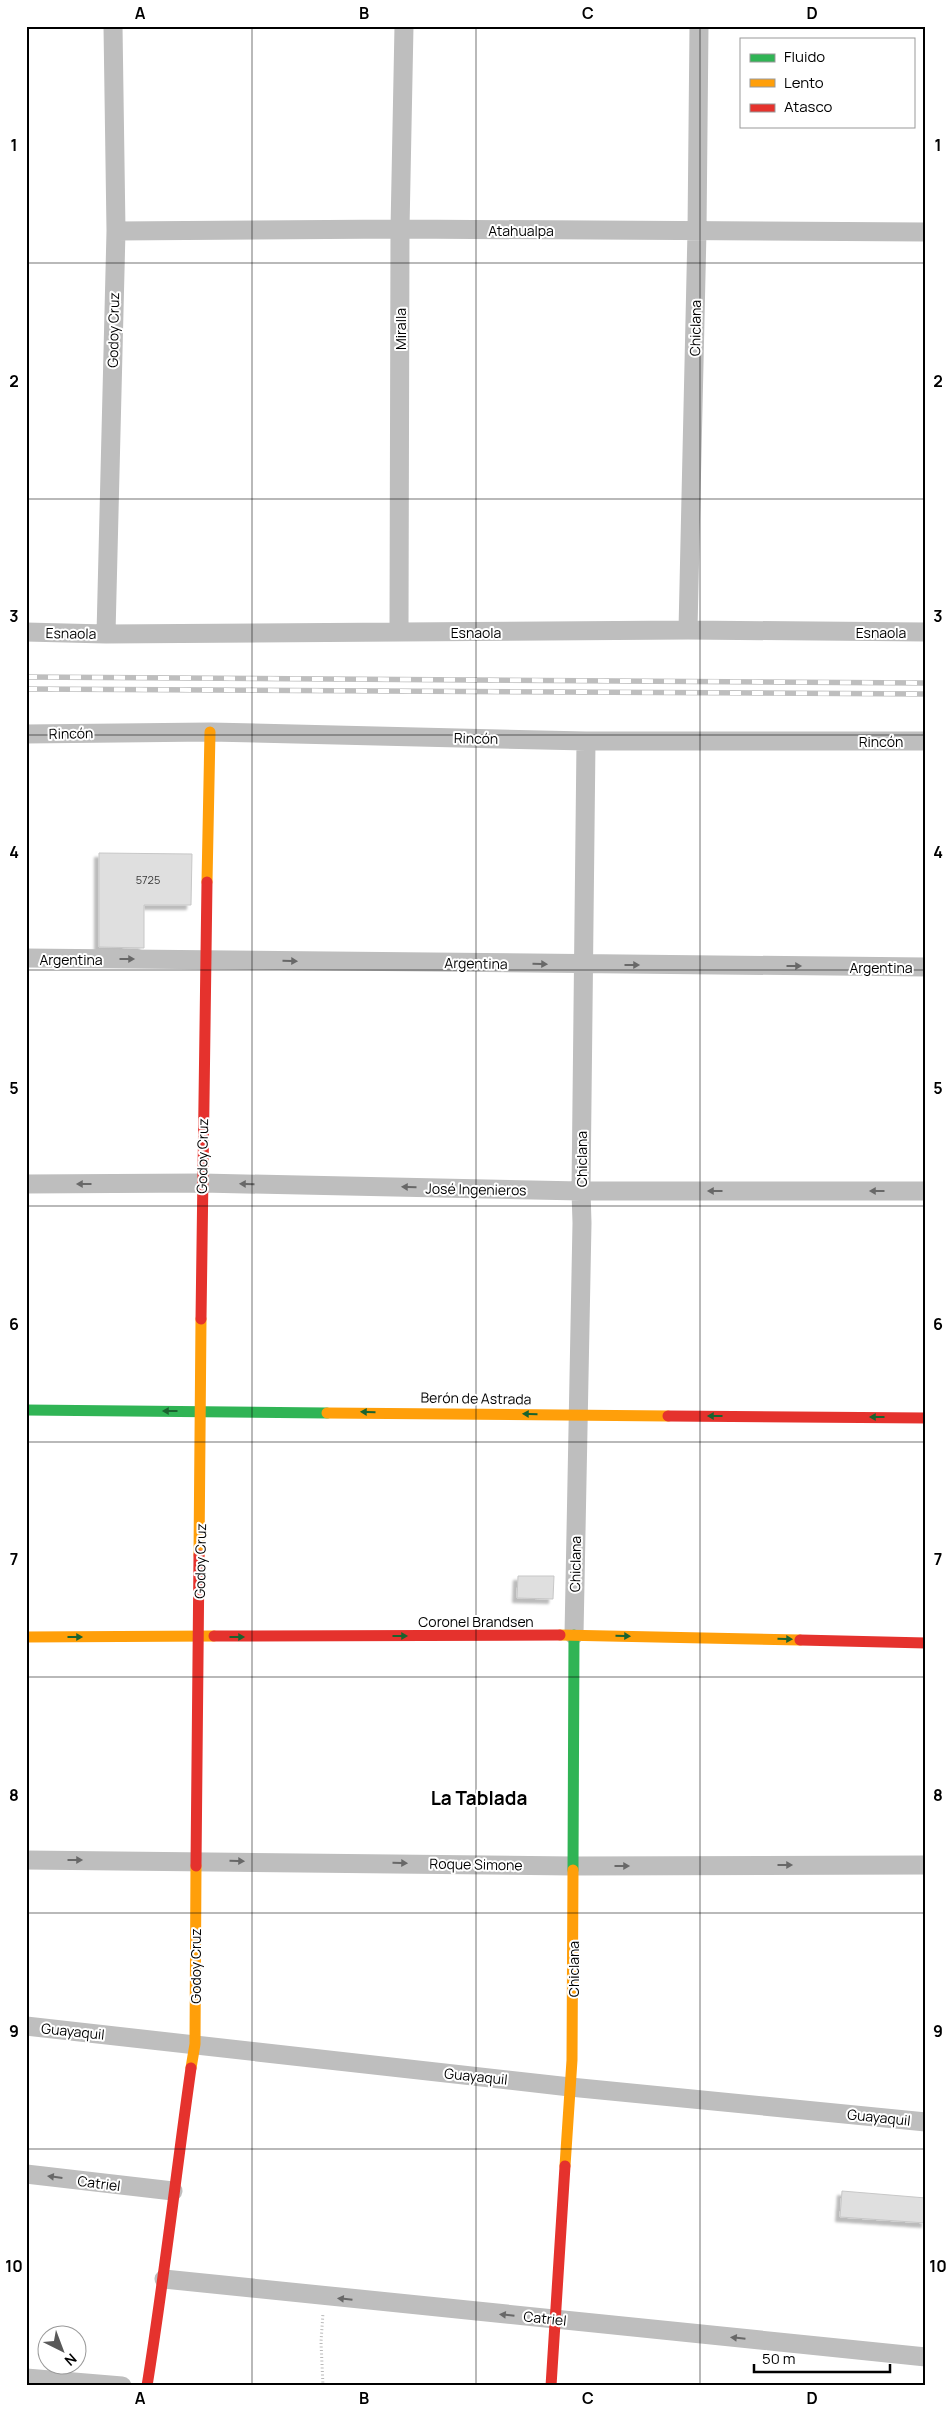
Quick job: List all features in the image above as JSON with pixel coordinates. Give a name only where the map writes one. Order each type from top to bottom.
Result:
[{"type":"street","name":"Godoy Cruz","points":[[106,634],[116,231],[113,26]]},
{"type":"street","name":"Miralla","points":[[399,632],[400,229],[404,26]]},
{"type":"street","name":"Chiclana","points":[[688,630],[697,231],[699,26]]},
{"type":"street","name":"Atahualpa","points":[[116,231],[400,229],[926,232]]},
{"type":"street","name":"Esnaola","points":[[26,632],[106,634],[688,630],[926,632]]},
{"type":"street","name":"Godoy Cruz","points":[[148,2386],[164,2279],[173,2191],[195,2044],[202,1184],[210,732]]},
{"type":"street","name":"Rincón","points":[[26,734],[210,732],[586,741],[926,742]]},
{"type":"street","name":"Chiclana","points":[[551,2386],[570,2087],[574,1635],[582,1223],[586,741]]},
{"type":"street","name":"Argentina","points":[[26,958],[926,967]]},
{"type":"street","name":"José Ingenieros","points":[[26,1184],[202,1184],[581,1191],[926,1191]]},
{"type":"street","name":"Berón de Astrada","points":[[26,1410],[926,1418]]},
{"type":"street","name":"Coronel Brandsen","points":[[26,1637],[574,1635],[926,1643]]},
{"type":"street","name":"Roque Simone","points":[[26,1860],[573,1866],[926,1864]]},
{"type":"street","name":"Guayaquil","points":[[26,2026],[570,2087],[926,2122]]},
{"type":"street","name":"Catriel","points":[[26,2174],[173,2191]]},
{"type":"street","name":"Catriel","points":[[164,2279],[926,2357]]},
{"type":"street","points":[[26,2378],[122,2386]]},
{"type":"path","points":[[323,2386],[322,2342],[324,2310]]},
{"type":"building","points":[[99,853],[192,854],[191,905],[144,905],[144,948],[99,947]]},
{"type":"building","points":[[518,1576],[554,1576],[553,1599],[517,1598]]},
{"type":"building","points":[[842,2191],[926,2198],[926,2223],[840,2217]]},
{"type":"railway","points":[[26,677],[926,683]]},
{"type":"railway","points":[[26,689],[926,694]]},
{"type":"traffic: fast","points":[[26,1410],[327,1413]]},
{"type":"traffic: fast","points":[[573,1870],[574,1635]]},
{"type":"traffic: slow","points":[[207,882],[210,732]]},
{"type":"traffic: slow","points":[[199,1555],[201,1319]]},
{"type":"traffic: slow","points":[[327,1413],[668,1416]]},
{"type":"traffic: slow","points":[[560,1635],[800,1640]]},
{"type":"traffic: slow","points":[[26,1637],[214,1636]]},
{"type":"traffic: slow","points":[[191,2068],[195,2044],[196,1866]]},
{"type":"traffic: slow","points":[[565,2166],[572,2060],[573,1870]]},
{"type":"traffic: jam","points":[[201,1319],[207,882]]},
{"type":"traffic: jam","points":[[668,1416],[926,1418]]},
{"type":"traffic: jam","points":[[196,1866],[199,1555]]},
{"type":"traffic: jam","points":[[214,1636],[560,1635]]},
{"type":"traffic: jam","points":[[800,1640],[926,1643]]},
{"type":"traffic: jam","points":[[147,2386],[191,2068]]},
{"type":"traffic: jam","points":[[551,2386],[565,2166]]},
{"type":"district","name":"La Tablada","points":[[479,1798]]}]
